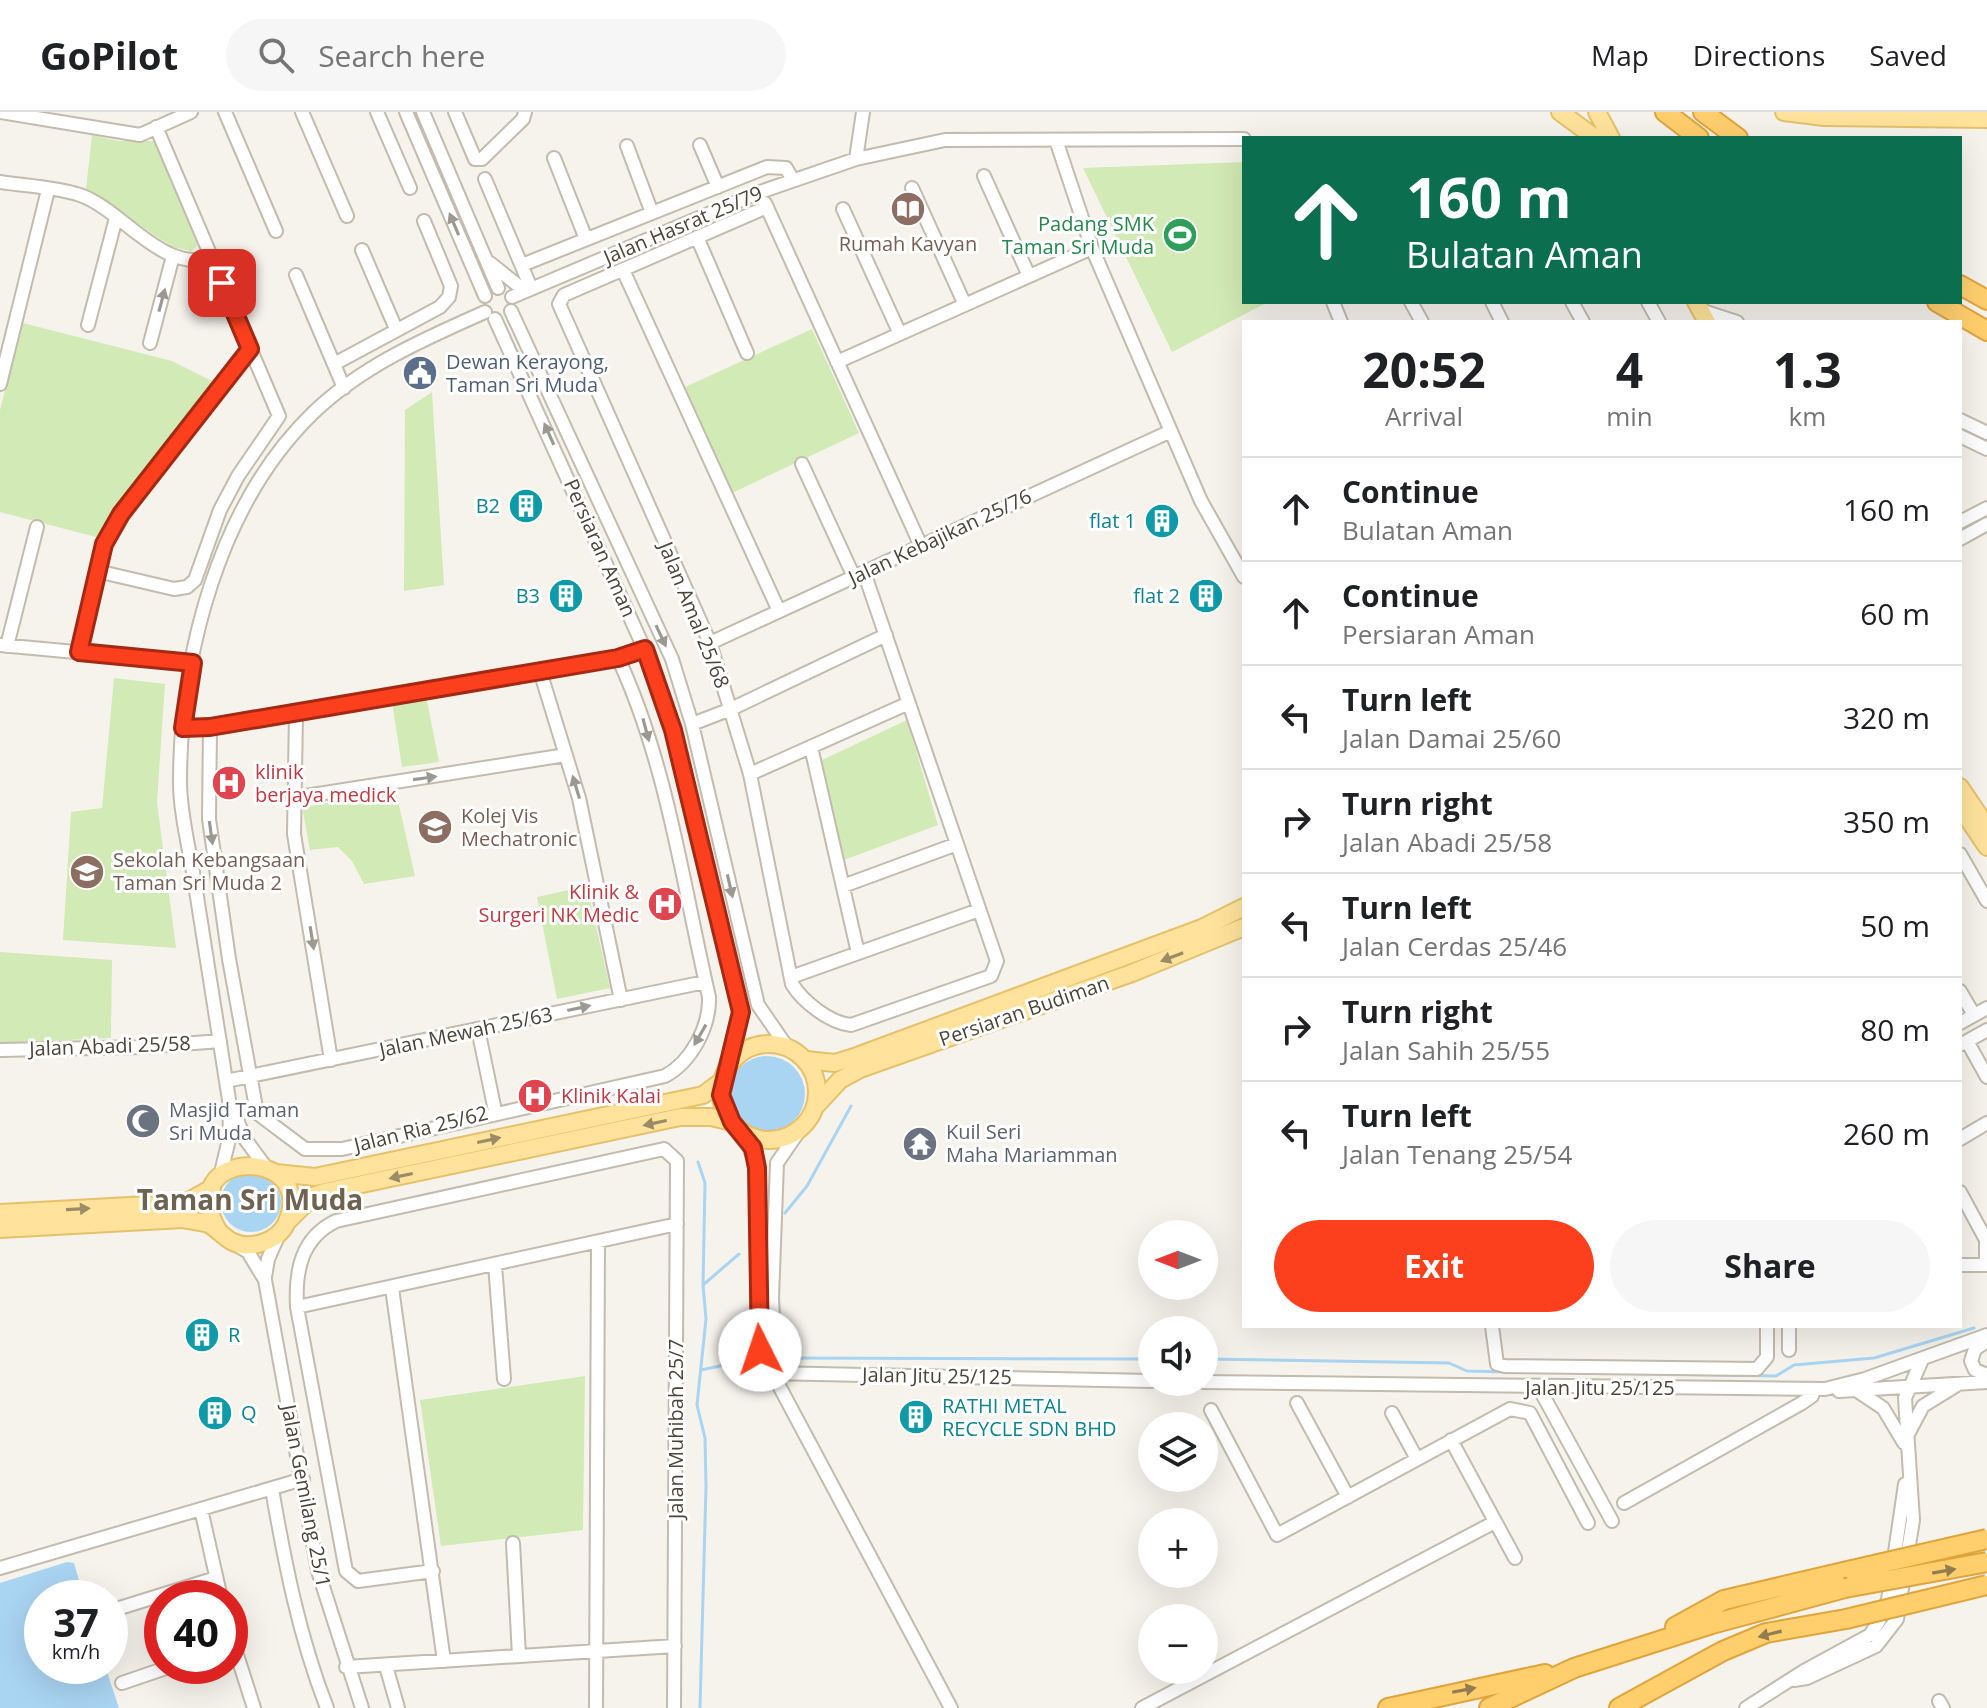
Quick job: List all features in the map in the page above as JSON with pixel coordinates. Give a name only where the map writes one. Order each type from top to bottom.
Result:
[{"type":"highway","points":[[1703,112],[1735,136]]},
{"type":"highway","points":[[1667,114],[1696,136]]},
{"type":"highway","points":[[1962,286],[1987,300]]},
{"type":"highway","points":[[1940,304],[1987,331]]},
{"type":"highway","points":[[1634,1649],[1724,1600],[1987,1539]]},
{"type":"highway","points":[[1388,1708],[1574,1668],[1845,1588],[1987,1562]]},
{"type":"highway","points":[[1619,1708],[1723,1651],[1766,1633],[1846,1619],[1987,1585]]},
{"type":"highway","points":[[1489,1708],[1574,1668]]},
{"type":"main road","points":[[1560,112],[1592,136]]},
{"type":"main road","points":[[1573,112],[1593,136]]},
{"type":"main road","points":[[1784,112],[1824,117],[1923,115],[1987,119]]},
{"type":"main road","points":[[1599,114],[1610,136]]},
{"type":"main road","points":[[1962,790],[1987,827]]},
{"type":"main road","points":[[1962,810],[1987,847]]},
{"type":"main road","name":"Persiaran Budiman","points":[[806,1060],[835,1063],[857,1056],[1202,928],[1242,910]]},
{"type":"main road","name":"Persiaran Budiman","points":[[814,1108],[840,1080],[860,1069],[1132,973],[1242,928]]},
{"type":"main road","points":[[0,1213],[185,1203],[233,1167],[249,1163],[296,1178],[331,1174],[703,1095],[754,1045],[771,1043],[787,1047],[806,1060],[816,1083],[814,1108],[801,1128],[773,1140],[711,1117],[680,1117],[324,1192],[313,1196],[267,1241],[250,1245],[226,1237],[208,1224],[183,1219],[0,1229]]},
{"type":"main road","points":[[725,1073],[721,1095],[738,1128]]},
{"type":"main road","points":[[270,1169],[287,1188],[291,1206],[284,1227]]},
{"type":"main road","points":[[216,1182],[211,1219],[226,1237]]},
{"type":"street","points":[[0,112],[140,135],[191,112]]},
{"type":"street","points":[[225,112],[276,231]]},
{"type":"street","points":[[302,112],[347,216]]},
{"type":"street","points":[[377,112],[410,188]]},
{"type":"street","points":[[409,113],[485,296],[490,315],[505,317],[511,311],[512,297],[498,288],[423,112]]},
{"type":"street","points":[[455,112],[475,159],[482,159],[523,119],[525,112]]},
{"type":"street","points":[[856,159],[863,112]]},
{"type":"street","points":[[97,571],[174,589],[187,587],[195,580],[210,534],[238,476],[279,416],[156,127]]},
{"type":"street","name":"Jalan Hasrat 25/79","points":[[512,297],[760,192],[856,159],[945,140],[1242,139]]},
{"type":"street","points":[[1056,140],[1092,248],[1201,501],[1242,573]]},
{"type":"street","points":[[700,145],[718,187]]},
{"type":"street","points":[[627,146],[652,213]]},
{"type":"street","points":[[554,158],[586,239]]},
{"type":"street","points":[[522,265],[777,166],[786,168],[793,180]]},
{"type":"street","points":[[984,176],[1029,276]]},
{"type":"street","points":[[485,179],[522,265],[528,290]]},
{"type":"street","points":[[0,182],[82,195],[173,256],[203,260],[212,258]]},
{"type":"street","points":[[912,188],[965,305]]},
{"type":"street","points":[[0,384],[48,190]]},
{"type":"street","points":[[760,192],[921,546]]},
{"type":"street","points":[[767,207],[623,270],[779,611]]},
{"type":"street","points":[[843,209],[900,334]]},
{"type":"street","points":[[88,325],[116,218]]},
{"type":"street","points":[[334,364],[440,307],[449,297],[451,286],[424,221]]},
{"type":"street","points":[[697,237],[747,353]]},
{"type":"street","points":[[837,362],[1092,248]]},
{"type":"street","points":[[362,250],[396,329]]},
{"type":"street","points":[[150,343],[173,256]]},
{"type":"street","points":[[485,257],[528,290]]},
{"type":"street","name":"Jalan Amal 25/68","points":[[623,270],[564,295],[559,304],[561,315],[710,643],[750,774],[791,977]]},
{"type":"street","points":[[296,275],[344,388]]},
{"type":"street","points":[[485,296],[498,288]]},
{"type":"street","name":"Persiaran Aman","points":[[511,311],[672,659],[692,724],[758,1005],[787,1047]]},
{"type":"street","points":[[1701,311],[1730,320]]},
{"type":"street","name":"Jalan Abadi 25/58","points":[[216,1182],[230,1135],[229,1100],[180,785],[183,728],[193,663],[217,571],[257,486],[313,413],[344,388],[409,346],[471,318],[490,315]]},
{"type":"street","name":"Persiaran Aman","points":[[490,315],[504,335],[525,379],[645,649],[673,730],[741,1012],[725,1073]]},
{"type":"street","points":[[471,318],[504,335]]},
{"type":"street","points":[[79,652],[104,544],[121,514],[250,349]]},
{"type":"street","points":[[525,379],[528,364],[539,369]]},
{"type":"street","points":[[1962,421],[1987,433]]},
{"type":"street","name":"Jalan Kebajikan 25/76","points":[[710,643],[1171,431]]},
{"type":"street","points":[[1962,437],[1987,449]]},
{"type":"street","points":[[802,464],[859,574],[886,635],[997,961],[991,976],[851,1025],[839,1024],[799,995],[791,977],[979,910]]},
{"type":"street","points":[[1962,521],[1987,508]]},
{"type":"street","points":[[1962,538],[1987,524]]},
{"type":"street","points":[[37,527],[4,645],[193,663]]},
{"type":"street","points":[[692,724],[731,709],[886,635]]},
{"type":"street","points":[[183,728],[210,727],[618,658],[645,649]]},
{"type":"street","name":"Jalan Ria 25/62","points":[[210,727],[209,819],[257,1113],[305,1149],[342,1149],[495,1111],[665,1076],[676,1070],[707,1022],[705,982],[642,715],[618,658]]},
{"type":"street","points":[[540,671],[579,798],[621,1000]]},
{"type":"street","points":[[750,774],[909,703]]},
{"type":"street","points":[[296,713],[294,834],[331,1060]]},
{"type":"street","points":[[811,747],[858,953]]},
{"type":"street","points":[[293,798],[566,755]]},
{"type":"street","points":[[843,886],[957,844]]},
{"type":"street","points":[[1962,857],[1987,901]]},
{"type":"street","points":[[198,906],[221,902]]},
{"type":"street","name":"Jalan Mewah 25/63","points":[[226,1081],[705,982]]},
{"type":"street","points":[[1962,994],[1974,1015]]},
{"type":"street","points":[[1962,1022],[1987,1008]]},
{"type":"street","points":[[478,1029],[495,1111]]},
{"type":"street","points":[[1987,1030],[1964,1043],[1987,1077]]},
{"type":"street","name":"Jalan Abadi 25/58","points":[[0,1050],[144,1047],[220,1041]]},
{"type":"street","name":"Jalan Abadi 25/58","points":[[229,1100],[245,1139],[270,1169]]},
{"type":"street","points":[[1962,1138],[1987,1123]]},
{"type":"street","points":[[738,1128],[757,1168],[757,1325],[760,1350],[951,1708]]},
{"type":"street","points":[[774,1375],[772,1298],[777,1163],[801,1128]]},
{"type":"street","name":"Jalan Muhibah 25/7","points":[[297,1307],[296,1275],[306,1248],[323,1227],[336,1221],[664,1149],[672,1153],[677,1161],[674,1708]]},
{"type":"street","points":[[1962,1196],[1986,1240],[1986,1265],[1962,1265]]},
{"type":"street","points":[[433,1571],[358,1581],[346,1571],[297,1307],[677,1224]]},
{"type":"street","name":"Jalan Gemilang 25/1","points":[[284,1227],[268,1259],[265,1280],[318,1571],[346,1667],[362,1708]]},
{"type":"street","name":"Jalan Gemilang 25/1","points":[[226,1237],[248,1252],[265,1280]]},
{"type":"street","points":[[596,1708],[598,1243]]},
{"type":"street","points":[[495,1265],[504,1379]]},
{"type":"street","points":[[392,1288],[444,1661]]},
{"type":"street","points":[[1492,1328],[1493,1356],[1497,1364],[1505,1366],[1757,1369],[1767,1357],[1767,1328]]},
{"type":"street","points":[[1789,1328],[1789,1350]]},
{"type":"street","points":[[1987,1338],[1975,1349],[1971,1361],[1975,1370],[1987,1375]]},
{"type":"street","name":"Jalan Jitu 25/125","points":[[1218,1382],[1819,1389],[1987,1338]]},
{"type":"street","points":[[1746,1708],[1794,1680],[1807,1678],[1876,1646],[1897,1619],[1912,1542],[1906,1444],[1908,1385],[1922,1360]]},
{"type":"street","name":"Jalan Jitu 25/125","points":[[774,1375],[1138,1381]]},
{"type":"street","points":[[1624,1503],[1802,1403],[1819,1389],[1858,1392],[1908,1385],[1987,1382]]},
{"type":"street","points":[[1906,1444],[1923,1406],[1960,1383]]},
{"type":"street","points":[[1539,1388],[1612,1521]]},
{"type":"street","points":[[1858,1392],[1883,1408],[1906,1444]]},
{"type":"street","points":[[1297,1403],[1348,1497]]},
{"type":"street","points":[[1211,1410],[1277,1535],[1510,1409],[1530,1413],[1588,1523]]},
{"type":"street","points":[[1392,1413],[1417,1459]]},
{"type":"street","points":[[1537,1426],[1553,1415]]},
{"type":"street","points":[[1451,1440],[1515,1558]]},
{"type":"street","points":[[0,1568],[303,1479]]},
{"type":"street","points":[[272,1489],[293,1604],[307,1655],[327,1708]]},
{"type":"street","points":[[128,1605],[216,1578],[201,1509]]},
{"type":"street","points":[[1142,1708],[1495,1522]]},
{"type":"street","points":[[513,1543],[519,1656]]},
{"type":"street","points":[[346,1667],[675,1646]]},
{"type":"street","points":[[386,1666],[398,1708]]},
{"type":"street","points":[[246,1684],[254,1708]]},
{"type":"green space","points":[[92,135],[118,141],[155,141],[199,244],[191,251],[172,247],[86,189]]},
{"type":"green space","name":"Padang SMK Taman Sri Muda","points":[[1242,162],[1242,304],[1264,304],[1172,352],[1083,168]]},
{"type":"green space","points":[[23,323],[172,361],[212,381],[96,537],[0,512],[0,410]]},
{"type":"green space","points":[[812,329],[859,433],[732,493],[685,387]]},
{"type":"green space","points":[[432,392],[444,585],[404,591],[405,410]]},
{"type":"green space","points":[[114,678],[165,684],[157,802],[176,948],[63,940],[71,812],[102,808]]},
{"type":"green space","points":[[426,696],[439,762],[402,767],[392,702]]},
{"type":"green space","points":[[907,720],[938,825],[844,860],[820,761]]},
{"type":"green space","points":[[396,792],[415,876],[364,884],[352,861],[338,847],[310,850],[302,807]]},
{"type":"green space","points":[[587,886],[610,988],[557,999],[537,897]]},
{"type":"green space","points":[[0,952],[112,960],[111,1038],[0,1043]]},
{"type":"green space","points":[[585,1376],[583,1530],[441,1546],[420,1400]]},
{"type":"water","points":[[767,1056],[782,1059],[794,1067],[802,1079],[805,1094],[802,1109],[794,1121],[782,1129],[767,1132],[752,1129],[740,1121],[732,1109],[729,1094],[732,1079],[740,1067],[752,1059]]},
{"type":"water","points":[[251,1172],[272,1181],[281,1202],[272,1223],[251,1232],[230,1223],[221,1202],[230,1181]]},
{"type":"water","points":[[67,1562],[74,1563],[79,1580],[24,1580],[24,1684],[111,1684],[119,1708],[0,1708],[0,1583]]},
{"type":"waterway","points":[[785,1213],[807,1186],[851,1106]]},
{"type":"waterway","points":[[698,1162],[705,1183],[703,1285],[706,1319],[697,1405],[705,1438],[706,1486],[700,1708]]},
{"type":"waterway","points":[[703,1285],[739,1254]]},
{"type":"waterway","points":[[1537,1372],[1776,1376],[1794,1365],[1874,1358],[1974,1328]]},
{"type":"waterway","points":[[784,1358],[1138,1359]]},
{"type":"waterway","points":[[1218,1359],[1449,1363],[1467,1371],[1505,1372]]},
{"type":"waterway","points":[[701,1370],[748,1360]]},
{"type":"place","name":"Rumah Kavyan","points":[[908,209]]},
{"type":"place","name":"Padang SMK Taman Sri Muda","points":[[1180,235]]},
{"type":"place","name":"Dewan Kerayong, Taman Sri Muda","points":[[420,373]]},
{"type":"place","name":"B2","points":[[526,506]]},
{"type":"place","name":"flat 1","points":[[1162,521]]},
{"type":"place","name":"B3","points":[[566,596]]},
{"type":"place","name":"flat 2","points":[[1206,596]]},
{"type":"place","name":"klinik berjaya medick","points":[[229,783]]},
{"type":"place","name":"Kolej Vis Mechatronic","points":[[435,827]]},
{"type":"place","name":"Sekolah Kebangsaan Taman Sri Muda 2","points":[[87,872]]},
{"type":"place","name":"Klinik & Surgeri NK Medic","points":[[665,904]]},
{"type":"place","name":"Klinik Kalai","points":[[535,1096]]},
{"type":"place","name":"Masjid Taman Sri Muda","points":[[143,1121]]},
{"type":"place","name":"Kuil Seri Maha Mariamman","points":[[920,1144]]},
{"type":"place","name":"R","points":[[202,1335]]},
{"type":"place","name":"Q","points":[[215,1413]]},
{"type":"place","name":"RATHI METAL RECYCLE SDN BHD","points":[[916,1417]]},
{"type":"district","name":"Taman Sri Muda","points":[[250,1200]]},
{"type":"route","points":[[222,283],[250,349],[121,514],[104,544],[79,652],[193,663],[183,728],[210,727],[466,684],[618,658],[645,649],[673,730],[741,1012],[721,1095],[724,1110],[753,1148],[757,1168],[757,1325],[760,1350]]}]
